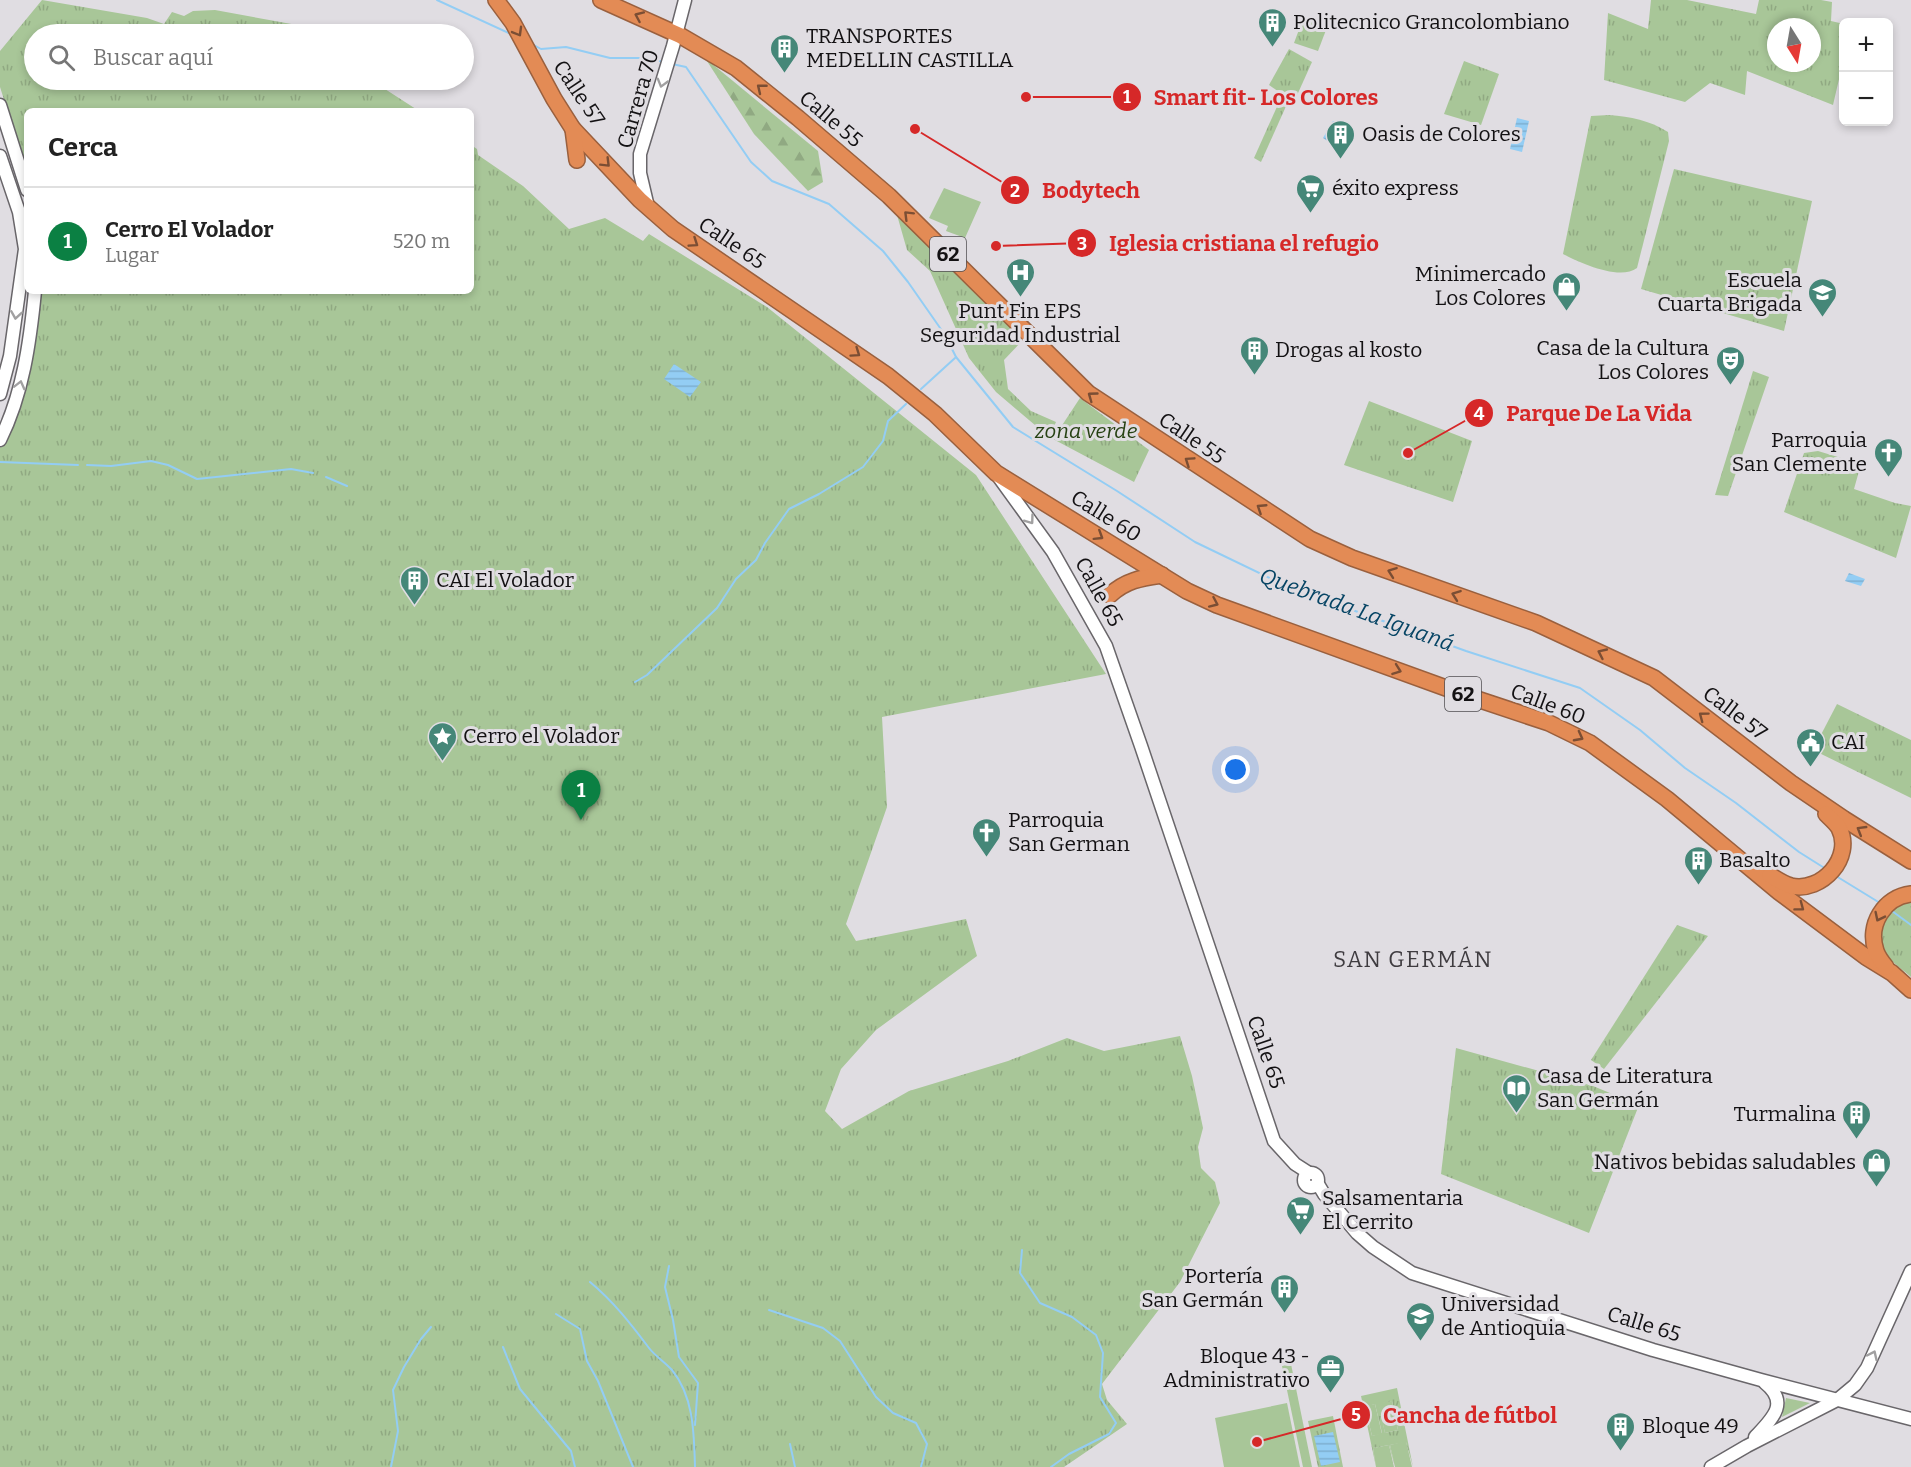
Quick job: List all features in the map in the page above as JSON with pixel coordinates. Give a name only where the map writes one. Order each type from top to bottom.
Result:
[{"type":"highway","name":"Calle 57","points":[[496,0],[513,23],[535,66],[573,129],[644,204]]},
{"type":"highway","name":"Calle 55","points":[[602,0],[674,40],[736,68],[889,196],[1088,393],[1310,539],[1352,558],[1536,623],[1654,678]]},
{"type":"highway","points":[[573,129],[577,160]]},
{"type":"highway","name":"Calle 65","points":[[644,204],[673,230],[888,376],[935,414],[996,472]]},
{"type":"highway","name":"Calle 60","points":[[996,472],[1187,591],[1217,605],[1468,696],[1550,723],[1593,745],[1667,799],[1779,892],[1866,957],[1892,973],[1911,990]]},
{"type":"highway","points":[[1110,595],[1129,582],[1162,575]]},
{"type":"highway","name":"Calle 57","points":[[1654,678],[1791,783],[1911,861]]},
{"type":"highway","points":[[1738,857],[1788,885],[1802,886],[1822,880],[1836,866],[1842,846],[1838,826],[1791,783]]},
{"type":"highway","points":[[1892,973],[1876,952],[1874,939],[1876,920],[1886,905],[1895,899],[1911,894]]},
{"type":"main road","name":"Carrera 70","points":[[644,204],[640,154],[685,0]]},
{"type":"main road","points":[[0,105],[24,180]]},
{"type":"main road","points":[[0,156],[19,212],[24,249],[10,356],[0,394]]},
{"type":"main road","points":[[0,440],[15,405],[21,383],[35,294]]},
{"type":"main road","name":"Calle 65","points":[[996,472],[1053,552],[1106,646],[1142,746],[1274,1141],[1357,1233],[1373,1247],[1412,1272],[1653,1350],[1911,1419]]},
{"type":"main road","points":[[1711,1467],[1746,1446],[1837,1400],[1855,1385],[1867,1368],[1911,1271]]},
{"type":"main road","points":[[1746,1446],[1772,1420],[1777,1408],[1776,1393],[1761,1380]]},
{"type":"green space","points":[[42,0],[147,18],[164,24],[24,24],[24,90],[386,90],[414,108],[24,108],[24,163],[0,87],[0,51]]},
{"type":"green space","points":[[1651,0],[1687,0],[1756,14],[1759,0],[1832,2],[1831,21],[1839,23],[1839,79],[1833,105],[1747,71],[1745,95],[1710,83],[1685,102],[1604,80],[1608,13],[1648,29]]},
{"type":"green space","points":[[215,10],[292,24],[164,24],[172,12],[184,16],[193,11]]},
{"type":"green space","points":[[1303,19],[1322,24],[1326,30],[1318,51],[1294,43]]},
{"type":"green space","points":[[1289,49],[1312,62],[1294,102],[1269,85]]},
{"type":"green space","points":[[705,58],[818,151],[823,182],[808,191],[754,134]]},
{"type":"green space","points":[[1464,61],[1499,74],[1481,125],[1444,114]]},
{"type":"green space","points":[[1280,100],[1287,104],[1261,162],[1254,158]]},
{"type":"green space","points":[[1609,115],[1632,118],[1654,125],[1668,132],[1669,141],[1637,268],[1621,273],[1600,269],[1563,254],[1591,116]]},
{"type":"green space","name":"Cerro el Volador","points":[[474,147],[478,155],[523,186],[569,229],[605,218],[643,241],[649,234],[767,307],[976,475],[1106,674],[882,717],[887,807],[846,924],[856,941],[966,919],[977,956],[876,1030],[841,1069],[825,1111],[842,1129],[909,1091],[1008,1061],[1067,1038],[1104,1051],[1180,1036],[1192,1076],[1203,1128],[1198,1147],[1201,1168],[1215,1182],[1220,1203],[1180,1282],[1102,1384],[1107,1400],[1127,1424],[1064,1467],[0,1467],[0,448],[15,412],[40,294],[474,294]]},
{"type":"green space","points":[[1674,169],[1812,201],[1784,331],[1641,289]]},
{"type":"green space","points":[[944,188],[981,202],[965,238],[946,231],[948,226],[929,218]]},
{"type":"green space","name":"zona verde","points":[[897,215],[1023,340],[1004,360],[1008,389],[1031,411],[1056,422],[1049,437],[996,392],[969,358],[930,271],[907,250]]},
{"type":"green space","points":[[1753,371],[1769,377],[1728,496],[1715,495]]},
{"type":"green space","name":"zona verde","points":[[1080,398],[1149,450],[1134,482],[1053,439]]},
{"type":"green space","points":[[1369,401],[1472,441],[1453,502],[1344,465]]},
{"type":"green space","points":[[1818,451],[1861,464],[1854,489],[1911,506],[1896,558],[1784,512],[1804,453]]},
{"type":"green space","points":[[1837,704],[1911,740],[1911,798],[1813,750]]},
{"type":"green space","points":[[1911,900],[1911,977],[1886,955],[1879,938],[1882,923],[1891,910]]},
{"type":"green space","points":[[1677,925],[1708,936],[1604,1069],[1591,1060]]},
{"type":"green space","points":[[1456,1048],[1593,1086],[1639,1105],[1589,1233],[1441,1174]]},
{"type":"green space","points":[[1291,1364],[1312,1467],[1303,1467],[1282,1366]]},
{"type":"green space","points":[[1397,1388],[1413,1467],[1406,1442],[1390,1445],[1395,1467],[1389,1445],[1373,1448],[1376,1467],[1361,1396]],"holes":[[[1392,1401],[1398,1430],[1385,1433],[1379,1404]],[[1375,1404],[1382,1433],[1372,1436],[1365,1407]]]},
{"type":"green space","points":[[1786,1398],[1810,1403],[1782,1417]]},
{"type":"green space","points":[[1392,1401],[1398,1430],[1385,1433],[1378,1403]]},
{"type":"green space","points":[[1287,1403],[1300,1467],[1224,1467],[1215,1418]]},
{"type":"green space","points":[[1375,1404],[1382,1434],[1372,1436],[1365,1406]]},
{"type":"green space","points":[[1333,1416],[1343,1467],[1318,1467],[1308,1421]]},
{"type":"green space","points":[[1406,1441],[1412,1467],[1395,1467],[1390,1445]]},
{"type":"green space","points":[[1389,1445],[1394,1467],[1376,1467],[1373,1448]]},
{"type":"water","points":[[1517,118],[1529,121],[1522,152],[1510,149]]},
{"type":"water","points":[[1333,121],[1340,124],[1329,142],[1323,138]]},
{"type":"water","points":[[674,364],[701,382],[690,397],[664,379]]},
{"type":"water","points":[[1849,573],[1865,579],[1861,586],[1845,581]]},
{"type":"water","points":[[1333,1432],[1340,1462],[1321,1466],[1314,1436]]},
{"type":"waterway","name":"Quebrada La Iguaná","points":[[437,0],[513,35]]},
{"type":"waterway","name":"Quebrada La Iguaná","points":[[532,44],[541,49],[566,47],[610,58],[646,58],[664,62]]},
{"type":"waterway","name":"Quebrada La Iguaná","points":[[672,64],[686,67],[751,162],[772,181],[829,204],[883,251],[945,335],[956,357],[1013,427],[1195,542],[1286,586],[1466,651],[1580,688],[1640,730],[1685,768],[1736,803],[1799,852],[1826,869]]},
{"type":"waterway","points":[[921,389],[955,358]]},
{"type":"waterway","points":[[635,682],[647,675],[717,608],[736,579],[756,560],[789,509],[863,467],[883,441],[888,421],[906,404]]},
{"type":"waterway","points":[[87,465],[111,466],[151,461],[168,465],[197,479],[291,469],[313,473]]},
{"type":"waterway","points":[[0,462],[78,465]]},
{"type":"waterway","points":[[326,477],[347,486]]},
{"type":"waterway","name":"Quebrada La Iguaná","points":[[1836,876],[1880,903]]},
{"type":"waterway","name":"Quebrada La Iguaná","points":[[1892,911],[1911,925]]},
{"type":"waterway","points":[[1022,1250],[1020,1273],[1040,1303],[1072,1317],[1096,1335],[1103,1353],[1100,1397],[1116,1423],[1109,1434],[1069,1454],[1051,1467]]},
{"type":"waterway","points":[[669,1266],[665,1287],[679,1357],[698,1383],[695,1425]]},
{"type":"waterway","points":[[590,1282],[614,1305],[651,1351],[672,1370],[679,1381],[689,1404],[695,1467]]},
{"type":"waterway","points":[[769,1310],[823,1328],[840,1341],[876,1397],[893,1413],[916,1423],[927,1444],[921,1467]]},
{"type":"waterway","points":[[556,1314],[580,1329],[587,1361],[598,1381],[633,1467]]},
{"type":"waterway","points":[[391,1467],[398,1431],[393,1390],[404,1367],[431,1327]]},
{"type":"waterway","points":[[503,1347],[520,1389],[571,1451],[575,1467]]},
{"type":"waterway","points":[[790,1444],[795,1467]]},
{"type":"place","name":"Politecnico Grancolombiano","points":[[1272,48]]},
{"type":"place","name":"TRANSPORTES MEDELLIN CASTILLA","points":[[785,74]]},
{"type":"place","name":"Smart fit- Los Colores","points":[[1026,97]]},
{"type":"place","name":"Bodytech","points":[[915,129]]},
{"type":"place","name":"Oasis de Colores","points":[[1341,160]]},
{"type":"place","name":"éxito express","points":[[1311,214]]},
{"type":"place","name":"Iglesia cristiana el refugio","points":[[996,246]]},
{"type":"place","name":"Punt Fin EPS Seguridad Industrial","points":[[1020,298]]},
{"type":"place","name":"Minimercado Los Colores","points":[[1567,312]]},
{"type":"place","name":"Escuela Cuarta Brigada","points":[[1823,318]]},
{"type":"place","name":"Drogas al kosto","points":[[1254,376]]},
{"type":"place","name":"Casa de la Cultura Los Colores","points":[[1730,386]]},
{"type":"place","name":"Parque De La Vida","points":[[1408,453]]},
{"type":"place","name":"Parroquia San Clemente","points":[[1888,478]]},
{"type":"place","name":"CAI El Volador","points":[[415,606]]},
{"type":"place","name":"Cerro el Volador","points":[[442,762]]},
{"type":"place","name":"CAI","points":[[1810,768]]},
{"type":"place","name":"Cerro El Volador","points":[[581,820]]},
{"type":"place","name":"Parroquia San German","points":[[987,858]]},
{"type":"place","name":"Basalto","points":[[1698,886]]},
{"type":"place","name":"Casa de Literatura San Germán","points":[[1516,1114]]},
{"type":"place","name":"Turmalina","points":[[1857,1140]]},
{"type":"place","name":"Nativos bebidas saludables","points":[[1877,1188]]},
{"type":"place","name":"Salsamentaria El Cerrito","points":[[1301,1236]]},
{"type":"place","name":"Portería San Germán","points":[[1284,1314]]},
{"type":"place","name":"Universidad de Antioquia","points":[[1420,1342]]},
{"type":"place","name":"Bloque 43 - Administrativo","points":[[1331,1394]]},
{"type":"place","name":"Cancha de fútbol","points":[[1257,1442]]},
{"type":"place","name":"Bloque 49","points":[[1621,1452]]},
{"type":"district","name":"SAN GERMÁN","points":[[1413,959]]}]
